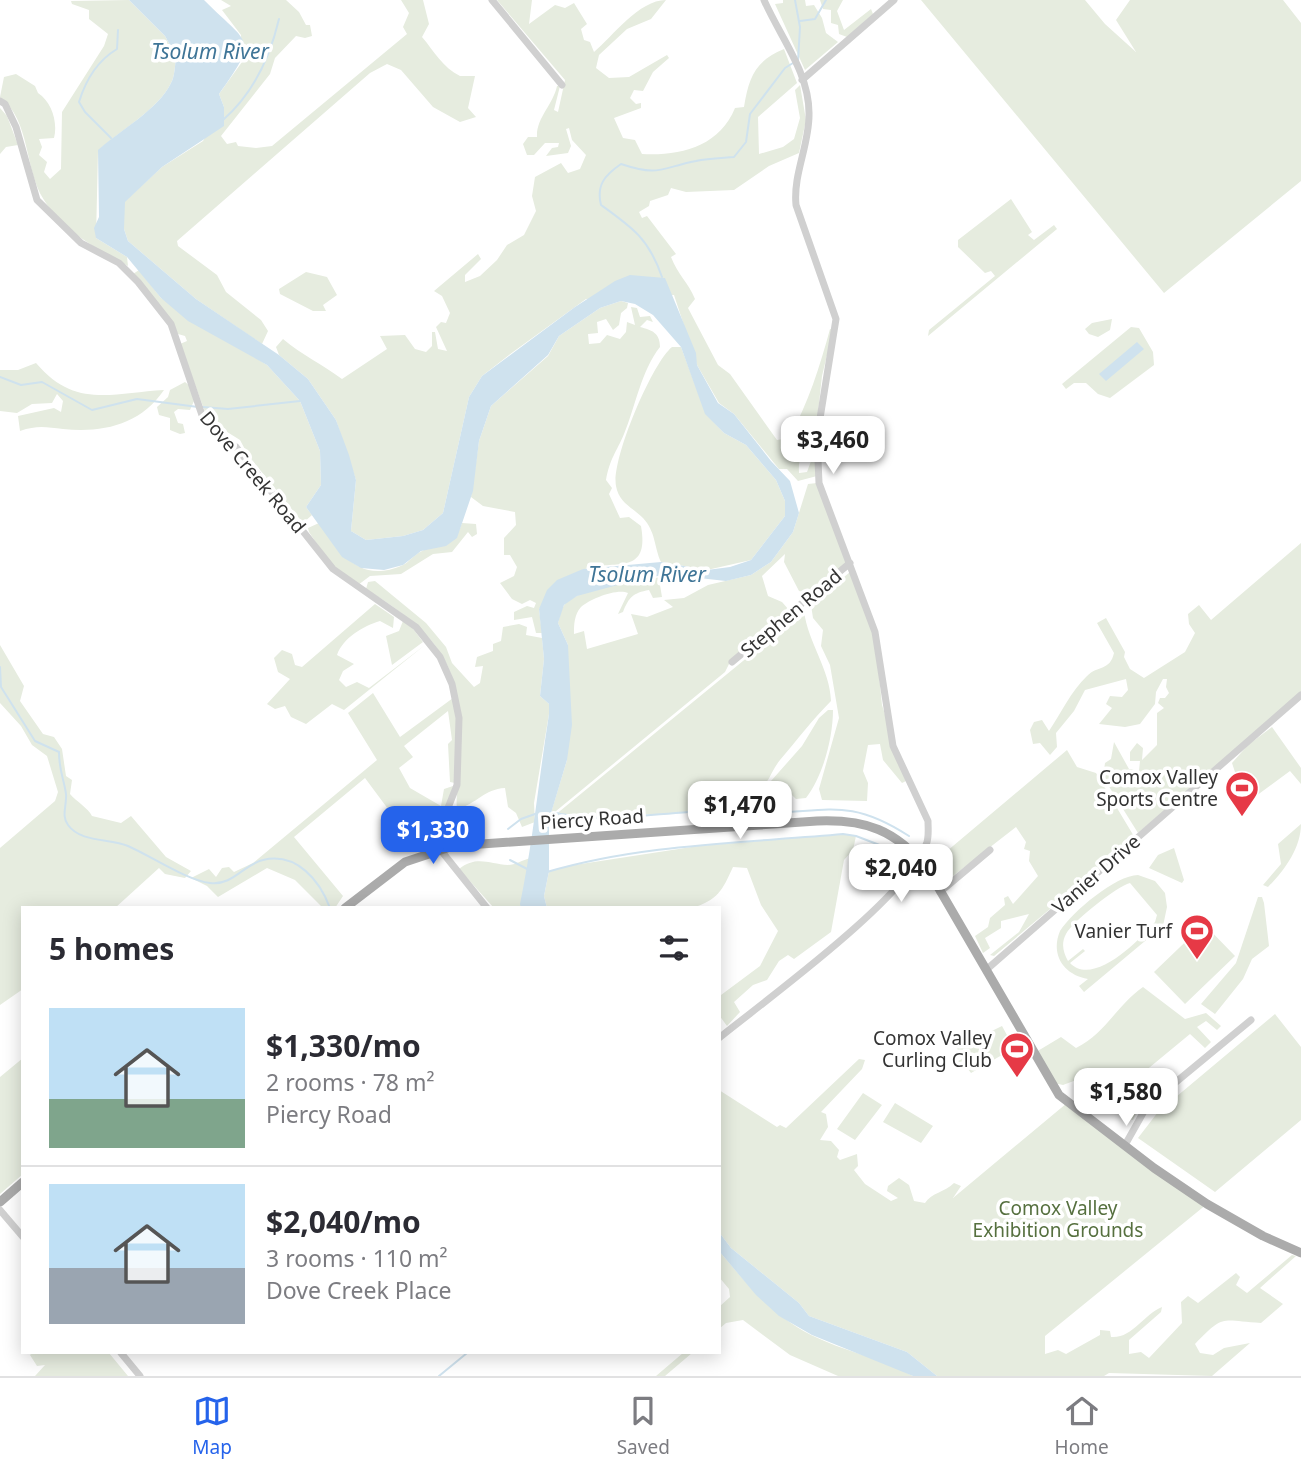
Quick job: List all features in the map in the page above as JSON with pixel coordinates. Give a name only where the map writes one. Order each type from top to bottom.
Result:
[{"type":"main road","name":"Piercy Road","points":[[347,906],[390,871],[439,848],[817,821],[856,821],[888,833],[927,868],[1059,1096],[1154,1168],[1242,1225],[1301,1253]]},
{"type":"main road","points":[[0,1202],[21,1184]]},
{"type":"street","points":[[492,0],[562,85]]},
{"type":"street","points":[[721,1036],[884,901],[919,858],[926,844],[928,821],[893,746],[875,632],[823,497],[818,472],[820,410],[836,319],[796,205],[795,186],[809,115],[802,80],[764,0]]},
{"type":"street","points":[[802,80],[894,0]]},
{"type":"street","name":"Dove Creek Road","points":[[0,101],[5,104],[16,127],[37,200],[81,243],[119,262],[171,324],[202,415],[217,434],[236,447],[333,569],[416,627],[440,657],[452,684],[459,718],[457,785],[442,823],[439,848]]},
{"type":"street","name":"Stephen Road","points":[[732,662],[850,563]]},
{"type":"street","name":"Vanier Drive","points":[[986,970],[1301,695]]},
{"type":"street","points":[[439,848],[484,906]]},
{"type":"street","points":[[940,891],[989,850]]},
{"type":"street","points":[[1125,1146],[1147,1107],[1251,1020]]},
{"type":"street","points":[[0,1210],[21,1235]]},
{"type":"street","points":[[122,1354],[141,1376]]},
{"type":"green space","points":[[129,0],[165,36],[176,56],[173,77],[165,93],[148,111],[98,151],[96,238],[127,257],[128,266],[82,238],[52,211],[38,188],[17,119],[0,97],[4,77],[16,74],[35,86],[47,102],[53,113],[55,132],[54,138],[39,139],[42,147],[39,155],[47,162],[44,172],[50,179],[61,169],[62,112],[104,46],[108,34],[89,19],[89,10],[72,4],[71,1]]},
{"type":"green space","points":[[221,0],[286,0],[299,12],[306,25],[310,25],[312,36],[296,36],[275,58],[270,74],[221,136],[227,144],[236,142],[238,146],[256,148],[272,146],[407,34],[403,27],[409,13],[401,0],[423,0],[429,24],[422,37],[454,73],[460,76],[475,76],[468,108],[476,117],[460,122],[433,107],[401,70],[387,64],[370,73],[177,241],[178,246],[217,275],[226,292],[261,320],[268,331],[262,344],[196,299],[128,241],[124,229],[124,202],[162,167],[203,141],[224,107],[219,94],[242,62],[241,35],[222,10],[231,6]]},
{"type":"green space","points":[[497,0],[532,0],[529,24],[555,5],[565,8],[574,3],[587,24],[581,29],[584,40],[590,42],[594,52],[636,12],[666,0],[651,19],[627,29],[599,55],[596,68],[609,78],[629,77],[667,55],[669,58],[653,72],[643,91],[634,90],[630,98],[636,104],[641,103],[641,108],[614,118],[623,138],[635,140],[642,154],[684,151],[709,140],[728,121],[735,108],[744,107],[755,71],[766,59],[784,49],[797,83],[758,117],[759,154],[783,147],[794,139],[800,118],[795,90],[800,85],[806,120],[799,153],[769,166],[734,190],[686,192],[671,188],[668,195],[650,201],[649,206],[639,212],[642,218],[647,216],[676,254],[671,257],[695,299],[688,308],[718,365],[730,374],[777,440],[789,438],[796,425],[813,385],[830,329],[833,330],[822,376],[815,439],[804,450],[799,463],[799,473],[807,472],[814,453],[817,476],[798,481],[787,469],[779,469],[734,414],[719,403],[697,365],[674,295],[586,299],[482,376],[469,397],[443,513],[423,530],[403,536],[366,540],[351,531],[356,480],[336,420],[308,379],[279,355],[276,347],[283,339],[342,379],[387,349],[380,336],[405,335],[415,349],[426,352],[432,346],[432,332],[435,332],[438,349],[447,351],[436,327],[441,322],[446,323],[450,313],[442,296],[434,291],[478,254],[481,259],[465,275],[465,282],[480,276],[497,260],[507,245],[524,235],[536,211],[532,196],[535,177],[561,163],[568,173],[580,169],[586,155],[572,140],[569,128],[566,129],[571,146],[568,153],[546,156],[552,148],[558,147],[559,143],[545,143],[534,155],[527,155],[523,144],[528,137],[537,137],[542,118],[557,86],[560,86],[554,110],[558,112],[565,80]]},
{"type":"green space","points":[[783,0],[805,0],[806,6],[814,5],[822,18],[826,33],[838,42],[805,70],[775,4],[783,3]]},
{"type":"green space","points":[[820,0],[843,0],[837,11],[844,30],[871,9],[873,14],[847,37],[839,34],[838,25],[831,23],[831,10],[823,9]]},
{"type":"green space","points":[[921,0],[1085,0],[1105,24],[1136,52],[1116,20],[1130,0],[1283,0],[1301,23],[1301,181],[1164,293]]},
{"type":"green space","points":[[0,108],[7,116],[18,145],[6,147],[0,154]]},
{"type":"green space","points":[[1011,199],[1032,232],[1028,235],[1034,240],[1054,225],[1057,229],[928,336],[929,330],[995,276],[991,271],[985,273],[958,247],[958,240]]},
{"type":"green space","points":[[139,270],[161,298],[267,365],[300,401],[320,451],[321,485],[306,507],[312,515],[303,523],[248,455],[240,440],[208,420],[180,344],[187,341],[185,336],[178,334],[133,274]]},
{"type":"green space","points":[[306,272],[327,277],[337,295],[323,305],[326,311],[313,311],[280,294],[279,289]]},
{"type":"green space","points":[[621,301],[628,303],[621,313],[619,325],[613,330],[606,319],[597,322],[598,333],[588,334],[589,344],[600,343],[607,335],[620,339],[626,332],[627,322],[635,325],[631,307],[637,308],[640,317],[650,316],[653,322],[647,320],[640,327],[655,333],[660,347],[643,377],[606,480],[612,488],[609,494],[620,518],[629,517],[641,526],[640,553],[627,563],[596,566],[574,575],[539,609],[542,633],[536,633],[532,617],[514,620],[514,612],[527,606],[534,608],[536,603],[530,600],[522,604],[512,599],[500,583],[514,576],[517,567],[510,555],[504,555],[504,538],[516,525],[515,512],[483,506],[471,497],[479,441],[491,406],[548,356],[559,336],[600,308]]},
{"type":"green space","points":[[1112,319],[1110,330],[1098,337],[1089,334],[1085,329],[1092,323]]},
{"type":"green space","points":[[1131,327],[1139,328],[1153,352],[1154,365],[1110,398],[1098,394],[1086,383],[1074,383],[1066,389],[1062,384]]},
{"type":"green space","points":[[672,347],[681,347],[706,414],[724,433],[746,445],[776,480],[785,501],[785,516],[751,560],[707,570],[661,562],[647,523],[623,501],[618,492],[616,473],[626,435],[644,391]]},
{"type":"green space","points":[[36,363],[65,387],[80,393],[111,395],[164,390],[154,402],[132,419],[106,428],[78,430],[41,427],[20,431],[18,416],[54,408],[61,412],[63,401],[57,394],[52,403],[32,404],[17,413],[0,411],[0,370],[18,370]]},
{"type":"green space","points":[[185,382],[190,386],[194,401],[190,410],[178,409],[174,412],[178,423],[183,424],[185,433],[180,434],[170,430],[170,418],[159,415],[157,407],[168,397],[170,390]]},
{"type":"green space","points":[[817,483],[846,563],[811,594],[799,591],[784,562],[785,554],[762,576],[768,596],[782,602],[789,610],[730,662],[725,672],[550,816],[567,760],[568,645],[558,623],[564,605],[577,596],[608,585],[662,577],[691,578],[660,585],[662,597],[653,598],[649,590],[635,594],[623,612],[618,614],[628,593],[604,595],[581,607],[574,624],[574,634],[584,631],[587,649],[638,634],[631,614],[647,617],[673,607],[664,600],[684,598],[708,585],[751,575],[771,562],[793,532],[808,484]]},
{"type":"green space","points":[[319,523],[352,562],[374,571],[403,565],[428,548],[450,542],[462,523],[476,524],[477,534],[472,537],[468,532],[452,552],[433,554],[401,574],[370,576],[358,585],[331,565],[309,532],[308,528]]},
{"type":"green space","points":[[1301,543],[1301,693],[1138,833],[1103,777],[1105,763],[1111,759],[1114,742],[1129,769],[1139,771],[1140,761],[1130,761],[1130,752],[1137,743],[1143,748],[1142,760],[1157,745],[1157,713],[1164,708],[1158,703],[1160,698],[1165,698],[1169,693],[1166,687],[1167,679],[1163,679],[1156,692],[1155,704],[1140,724],[1125,727],[1099,724],[1112,708],[1106,704],[1110,696],[1122,697],[1128,690],[1126,679],[1085,690],[1074,711],[1056,733],[1057,747],[1050,755],[1040,743],[1033,744],[1030,730],[1034,722],[1042,720],[1049,731],[1081,682],[1110,663],[1114,653],[1097,623],[1106,618],[1125,652],[1124,657],[1130,669],[1144,678],[1185,652],[1195,633],[1189,624],[1188,614],[1199,605],[1211,620]]},
{"type":"green space","points":[[850,572],[875,636],[882,705],[906,781],[902,783],[883,760],[880,744],[868,745],[863,771],[868,783],[867,801],[822,800],[819,789],[839,718],[830,665],[821,646],[823,630],[813,618],[811,605]]},
{"type":"green space","points":[[375,581],[426,623],[446,647],[452,663],[474,687],[480,683],[483,666],[475,667],[477,657],[493,651],[493,644],[501,641],[503,627],[519,624],[527,627],[526,635],[542,638],[544,659],[540,696],[549,704],[549,714],[534,803],[535,822],[522,827],[516,813],[508,807],[505,788],[491,791],[457,809],[461,724],[452,675],[430,638],[413,622],[366,589],[368,582]]},
{"type":"green space","points":[[375,604],[394,617],[393,628],[380,621],[361,629],[344,643],[337,655],[354,664],[343,671],[339,680],[346,687],[357,682],[369,688],[425,645],[344,710],[332,704],[306,724],[291,717],[285,706],[275,709],[267,704],[290,679],[278,672],[274,658],[282,650],[292,654],[295,665],[302,667]]},
{"type":"green space","points":[[804,611],[827,678],[831,701],[780,760],[766,783],[748,804],[744,788],[717,792],[712,811],[549,820]]},
{"type":"green space","points":[[403,621],[411,626],[423,642],[392,665],[386,636],[399,631]]},
{"type":"green space","points":[[0,645],[24,686],[20,701],[43,734],[54,737],[62,749],[66,776],[72,780],[70,794],[92,816],[121,823],[131,816],[166,857],[191,871],[185,878],[165,874],[159,868],[117,906],[21,906],[21,990],[0,1005],[0,848],[55,801],[58,792],[47,756],[32,745],[21,726],[0,703]]},
{"type":"green space","points":[[373,693],[400,737],[453,698],[457,707],[455,783],[450,782],[448,744],[452,740],[448,711],[404,746],[413,757],[399,768],[410,788],[441,806],[444,789],[453,786],[444,813],[434,830],[420,840],[411,840],[365,778],[294,837],[343,896],[336,906],[321,906],[295,880],[267,868],[218,897],[207,886],[191,878],[209,869],[216,877],[222,868],[229,867],[234,872],[253,863],[377,760],[348,713]]},
{"type":"green space","points":[[828,710],[833,710],[833,721],[822,768],[806,798],[796,799],[789,792],[788,784],[777,787],[771,781],[802,746],[819,718]]},
{"type":"green space","points":[[1272,727],[1301,768],[1301,784],[1290,771],[1256,796],[1236,775],[1232,763],[1248,745]]},
{"type":"green space","points":[[1067,750],[1077,767],[1096,773],[1135,838],[994,956],[990,955],[1019,932],[1029,914],[1001,921],[1001,928],[985,938],[990,948],[983,953],[975,936],[988,927],[990,918],[1005,905],[1004,898],[1008,896],[1013,904],[1038,876],[1029,861],[1030,851],[1024,849],[1026,842],[1016,827],[944,883],[934,862]]},
{"type":"green space","points":[[1301,824],[1298,842],[1290,858],[1268,887],[1263,885],[1281,864],[1278,844]]},
{"type":"green space","points":[[843,834],[856,836],[853,850],[844,860],[831,932],[794,959],[788,955],[779,961],[767,980],[753,985],[734,1002],[740,1012],[727,1026],[721,1018],[721,995],[760,966],[778,931],[761,905],[747,868],[733,867],[718,894],[697,906],[546,906],[544,896],[549,871],[698,846]]},
{"type":"green space","points":[[1174,848],[1184,880],[1182,883],[1149,868],[1158,855]]},
{"type":"green space","points":[[530,858],[521,906],[492,906],[459,869],[477,861],[508,865]]},
{"type":"green space","points":[[1138,875],[1155,881],[1165,893],[1167,907],[1163,926],[1084,992],[1079,986],[1088,979],[1072,973],[1058,956],[1057,940],[1060,931],[1074,914],[1095,896],[1129,877]],"holes":[[[1130,883],[1157,915],[1155,922],[1138,940],[1103,966],[1080,969],[1070,963],[1085,951],[1083,949],[1068,961],[1066,958],[1063,947],[1070,928],[1095,905]]]},
{"type":"green space","points":[[1258,897],[1262,897],[1264,903],[1269,946],[1252,959],[1243,979],[1215,1014],[1201,1004],[1236,963]]},
{"type":"green space","name":"Vanier Turf","points":[[1204,924],[1235,956],[1185,1004],[1154,972]]},
{"type":"green space","points":[[1143,987],[1185,1019],[1206,1013],[1221,1026],[1217,1030],[1206,1021],[1197,1027],[1211,1042],[1205,1048],[1190,1034],[1127,1086],[1137,1111],[1133,1120],[1125,1118],[1115,1107],[1088,1112],[1085,1107],[1094,1092],[1079,1079],[1063,1085],[1054,1083],[1036,1052],[1061,1037],[1076,1048],[1086,1042]]},
{"type":"green space","points":[[1275,1014],[1301,1047],[1301,1120],[1215,1192],[1138,1138],[1158,1112]]},
{"type":"green space","points":[[1002,1026],[1014,1048],[971,1073],[964,1064],[958,1066],[956,1062],[962,1059],[957,1048]]},
{"type":"green space","name":"Comox Valley Exhibition Grounds","points":[[859,1059],[865,1060],[862,1069],[821,1112],[826,1114],[828,1127],[820,1140],[831,1141],[839,1150],[837,1157],[840,1160],[857,1154],[858,1166],[854,1170],[865,1184],[891,1201],[898,1198],[887,1191],[888,1186],[899,1178],[909,1185],[914,1201],[925,1203],[954,1183],[961,1186],[953,1198],[1067,1103],[1207,1204],[1045,1336],[1045,1354],[1058,1350],[1066,1354],[1100,1335],[1100,1330],[1110,1331],[1111,1337],[1118,1337],[1132,1330],[1162,1307],[1161,1312],[1129,1340],[1129,1354],[1141,1352],[1149,1358],[1182,1323],[1181,1302],[1188,1296],[1198,1303],[1236,1273],[1240,1277],[1236,1285],[1247,1293],[1292,1255],[1296,1256],[1260,1288],[1283,1304],[1261,1323],[1219,1323],[1195,1344],[1200,1353],[1213,1355],[1224,1348],[1250,1343],[1212,1376],[1109,1373],[1104,1376],[937,1376],[907,1352],[809,1316],[799,1303],[731,1248],[721,1235],[721,1091],[777,1127],[780,1125],[786,1128]]},
{"type":"green space","points":[[21,1060],[21,1176],[0,1194],[0,1077]]},
{"type":"green space","points":[[863,1093],[882,1105],[855,1140],[837,1129]]},
{"type":"green space","points":[[895,1103],[933,1126],[921,1143],[883,1122]]},
{"type":"green space","points":[[721,1253],[761,1298],[797,1327],[823,1341],[888,1364],[913,1376],[838,1376],[790,1355],[743,1320],[726,1323],[721,1327],[721,1305],[730,1297],[729,1289],[721,1279]]},
{"type":"green space","points":[[110,1354],[128,1376],[35,1376],[45,1365],[37,1366],[30,1355]]},
{"type":"green space","points":[[682,1354],[691,1354],[665,1376],[656,1376]]},
{"type":"water","name":"Tsolum River","points":[[129,0],[204,0],[239,34],[244,50],[219,94],[224,107],[224,126],[162,167],[125,202],[124,229],[128,241],[196,299],[279,355],[308,379],[336,420],[349,455],[356,480],[351,531],[366,540],[403,536],[423,530],[443,513],[469,397],[482,376],[575,307],[615,281],[630,275],[665,278],[696,353],[697,365],[718,403],[734,414],[790,481],[799,513],[793,532],[771,562],[751,575],[726,581],[672,575],[647,577],[577,596],[564,605],[558,623],[568,645],[572,725],[567,760],[549,820],[549,871],[544,896],[546,906],[520,904],[549,714],[549,704],[540,696],[544,659],[539,609],[547,590],[557,580],[583,569],[661,562],[707,570],[730,567],[751,560],[785,516],[785,501],[776,480],[746,445],[724,433],[705,414],[681,347],[653,315],[635,304],[621,301],[600,308],[559,336],[548,355],[491,406],[479,441],[473,491],[457,538],[446,546],[421,551],[403,565],[384,570],[361,568],[342,557],[306,507],[321,485],[320,451],[300,401],[267,365],[188,321],[161,298],[127,257],[96,238],[94,228],[99,217],[98,150],[157,102],[171,83],[176,56],[165,36]]},
{"type":"water","points":[[1137,342],[1144,349],[1106,381],[1099,374]]},
{"type":"water","points":[[721,1235],[731,1248],[799,1303],[809,1316],[907,1352],[937,1376],[913,1376],[812,1335],[779,1316],[756,1295],[721,1253]]},
{"type":"waterway","points":[[795,0],[800,27],[798,61]]},
{"type":"waterway","points":[[800,21],[815,19],[826,0]]},
{"type":"waterway","points":[[223,120],[252,87],[271,47],[279,19]]},
{"type":"waterway","points":[[111,138],[85,112],[79,102],[93,71],[117,49],[118,30]]},
{"type":"waterway","points":[[662,277],[639,235],[601,205],[603,181],[621,164],[652,171],[701,160],[734,157],[746,142],[750,114],[785,68],[793,63]]},
{"type":"waterway","points":[[0,377],[21,385],[42,382],[92,410],[137,399],[198,407]]},
{"type":"waterway","points":[[203,407],[228,409],[300,401]]},
{"type":"waterway","points":[[0,667],[1,687],[35,741],[59,752],[66,794],[65,818],[74,831],[80,835],[128,846],[180,873],[210,883],[232,878],[256,862],[286,860],[306,871],[320,888],[329,906]]},
{"type":"waterway","points":[[551,812],[610,818],[711,811],[852,811],[888,824],[909,836]]},
{"type":"waterway","points":[[508,829],[521,819],[535,814]]},
{"type":"waterway","points":[[547,872],[656,850],[843,834],[890,849]]},
{"type":"waterway","points":[[510,860],[529,870]]},
{"type":"waterway","points":[[439,1376],[466,1354]]},
{"type":"place","name":"Comox Valley Sports Centre","points":[[1242,818]]},
{"type":"place","name":"Vanier Turf","points":[[1197,961]]},
{"type":"place","name":"Comox Valley Curling Club","points":[[1017,1079]]}]
